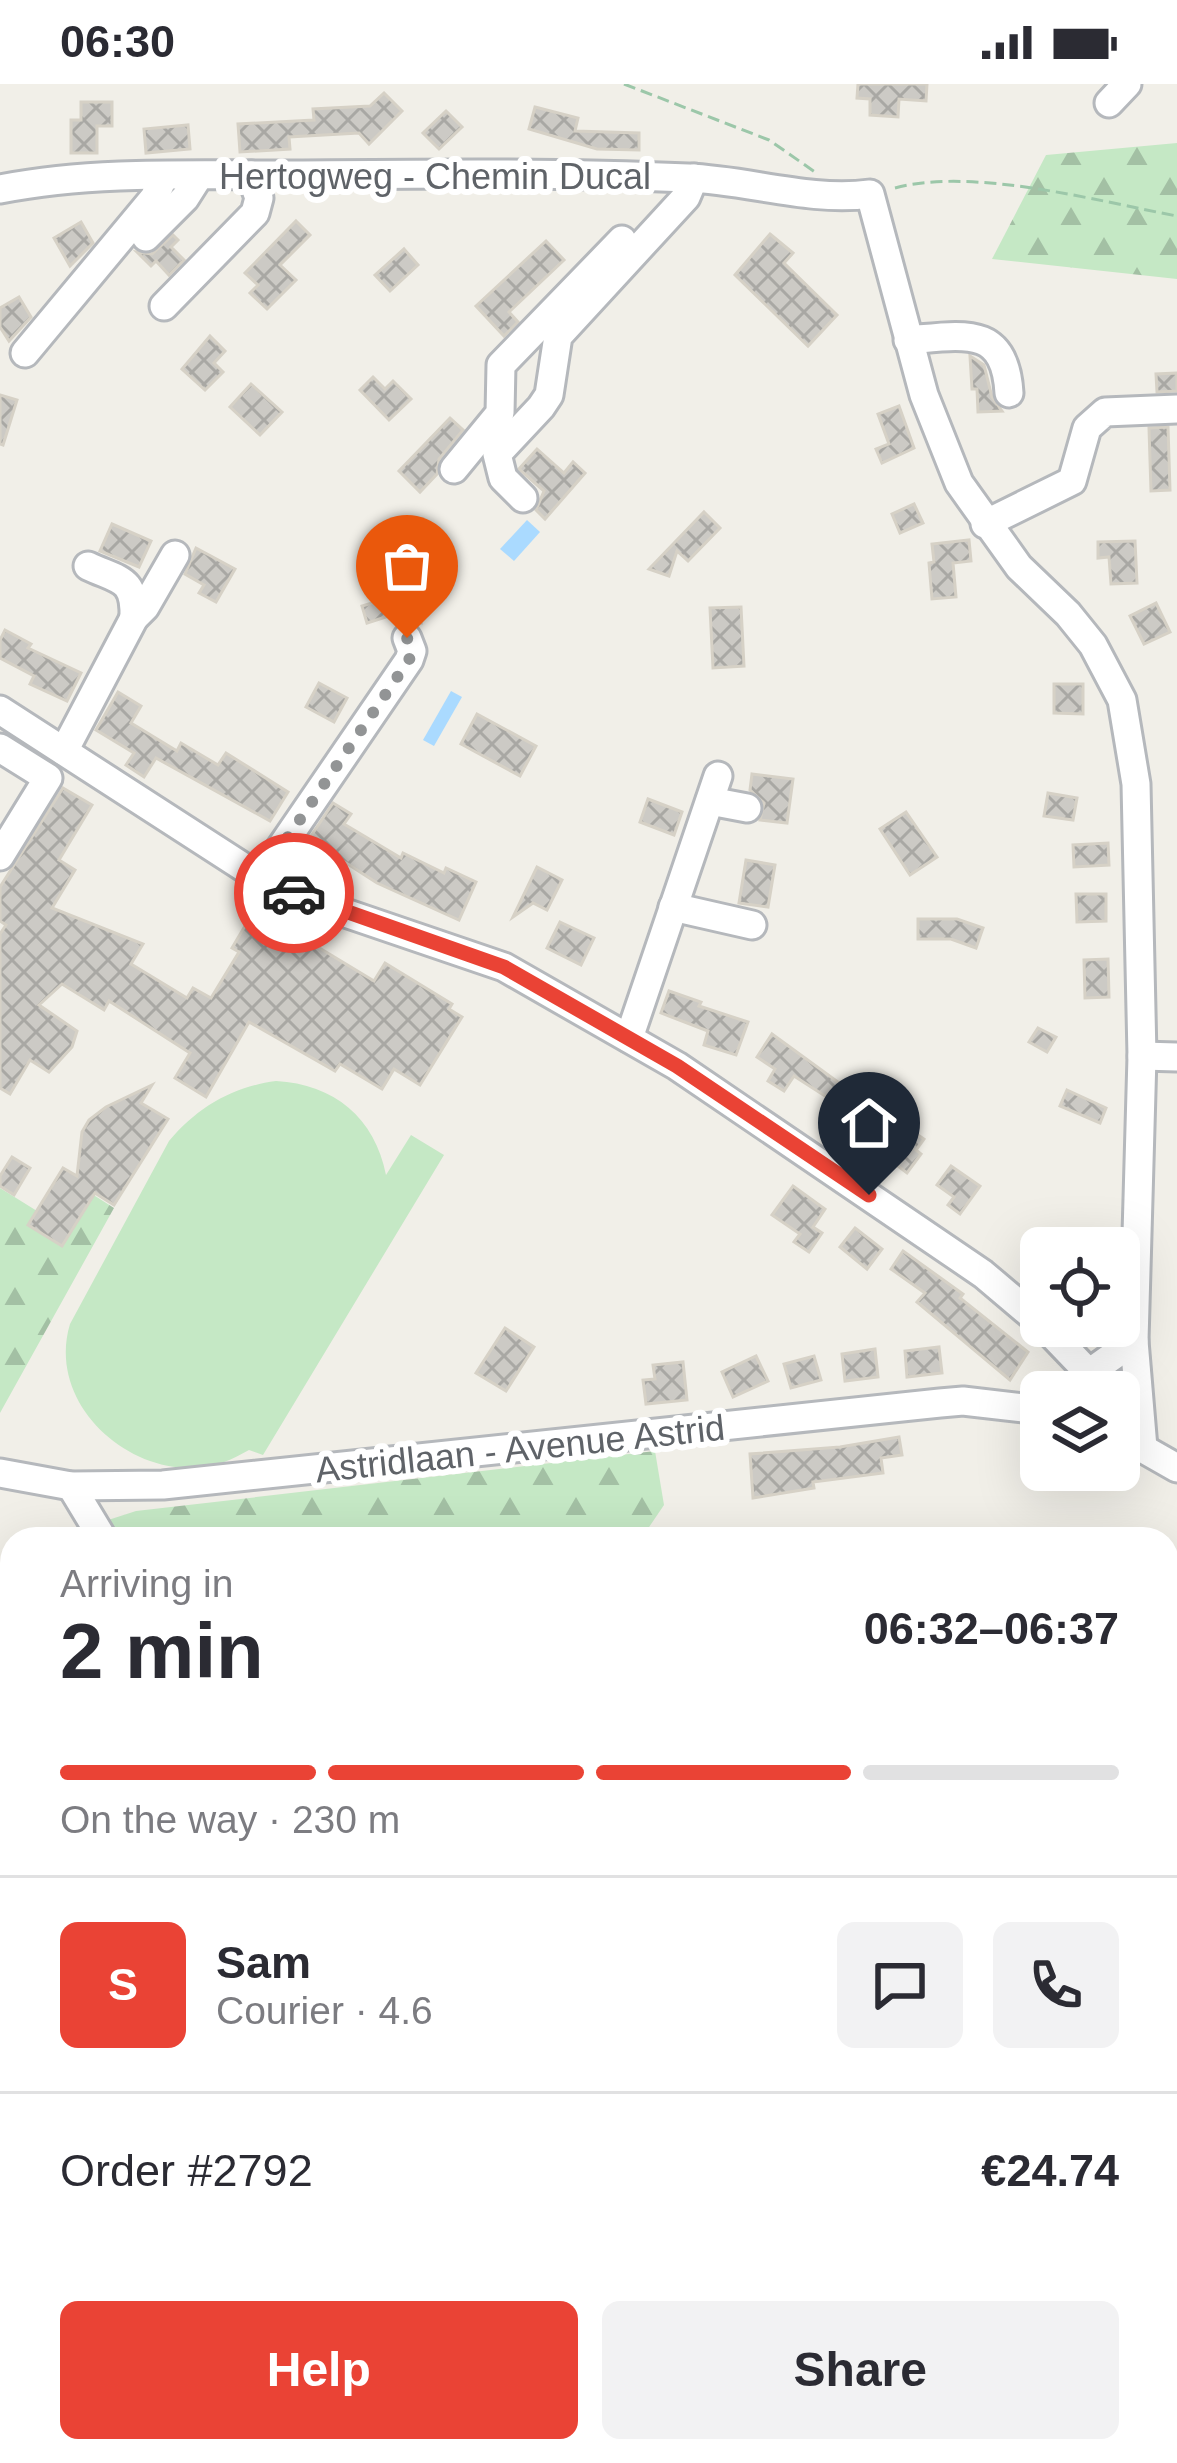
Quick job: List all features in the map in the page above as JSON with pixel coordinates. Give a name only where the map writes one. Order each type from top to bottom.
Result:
[{"type":"street","name":"Hertogweg - Chemin Ducal","points":[[0,189],[36,182],[164,176],[549,172],[684,177],[843,197],[870,194]]},
{"type":"street","points":[[164,306],[255,213],[259,198],[251,175]]},
{"type":"street","points":[[25,353],[154,198],[164,176]]},
{"type":"street","points":[[146,237],[199,176]]},
{"type":"street","points":[[454,469],[500,413],[501,365],[684,177]]},
{"type":"street","points":[[523,498],[503,478],[497,454],[542,407],[558,336],[686,197],[684,177]]},
{"type":"street","points":[[870,194],[924,394],[958,483],[985,524],[1094,645],[1122,700],[1136,784],[1142,1056],[1137,1227]]},
{"type":"street","points":[[908,340],[941,337],[991,342],[1008,368],[1009,393]]},
{"type":"street","points":[[985,524],[1072,481],[1087,428],[1105,412],[1177,409]]},
{"type":"street","points":[[64,752],[134,617],[145,608],[175,555]]},
{"type":"street","points":[[88,566],[127,584],[135,595],[134,617]]},
{"type":"street","points":[[260,878],[409,660],[412,651],[407,638]]},
{"type":"street","points":[[0,710],[260,878],[328,907],[504,967],[628,1038],[850,1181],[1020,1305]]},
{"type":"street","points":[[323,782],[327,745],[347,716]]},
{"type":"street","points":[[0,748],[48,778],[0,856]]},
{"type":"street","points":[[628,1038],[714,789],[747,808]]},
{"type":"street","points":[[673,907],[752,925]]},
{"type":"street","points":[[1142,1056],[1177,1057]]},
{"type":"street","points":[[1062,1347],[1084,1371]]},
{"type":"street","name":"Astridlaan - Avenue Astrid","points":[[0,1473],[71,1486],[164,1485],[963,1401],[1020,1408]]},
{"type":"street","points":[[1140,1440],[1177,1468]]},
{"type":"street","points":[[71,1486],[96,1527]]},
{"type":"path","points":[[623,84],[769,140],[818,174]]},
{"type":"path","points":[[870,194],[913,183],[994,185],[1177,216]]},
{"type":"green space","points":[[1177,143],[1177,279],[992,259],[1046,155]]},
{"type":"green space","points":[[276,1081],[316,1089],[349,1108],[372,1137],[386,1175],[411,1135],[444,1155],[263,1455],[249,1450],[197,1468],[142,1458],[97,1426],[80,1404],[66,1352],[70,1324],[169,1141],[217,1100]]},
{"type":"green space","points":[[0,1188],[37,1211],[30,1223],[92,1194],[114,1208],[0,1413]]},
{"type":"green space","points":[[655,1451],[664,1505],[649,1527],[105,1527],[102,1522],[136,1511]]},
{"type":"water","points":[[527,520],[540,532],[514,561],[500,549]]},
{"type":"water","points":[[451,691],[462,697],[434,746],[423,740]]},
{"type":"building","points":[[858,84],[927,84],[926,101],[899,99],[898,117],[870,115],[870,99],[857,98]]},
{"type":"building","points":[[384,93],[402,111],[369,144],[359,133],[289,137],[290,149],[240,152],[238,124],[314,120],[313,109],[370,106]]},
{"type":"building","points":[[81,102],[112,102],[112,126],[97,126],[97,153],[71,153],[71,120],[81,120]]},
{"type":"building","points":[[535,107],[578,118],[575,131],[639,133],[639,150],[597,149],[529,129]]},
{"type":"building","points":[[446,111],[462,127],[439,149],[423,133]]},
{"type":"building","points":[[188,125],[190,149],[146,153],[144,129]]},
{"type":"building","points":[[296,221],[310,235],[280,265],[296,280],[267,309],[250,293],[258,285],[245,273]]},
{"type":"building","points":[[81,222],[93,243],[70,266],[54,238]]},
{"type":"building","points":[[770,234],[793,253],[784,263],[837,315],[808,346],[735,275]]},
{"type":"building","points":[[173,235],[178,240],[171,247],[184,260],[169,275],[156,261],[151,266],[137,252],[152,254]]},
{"type":"building","points":[[546,241],[564,260],[509,312],[518,322],[504,336],[476,306]]},
{"type":"building","points":[[404,249],[418,265],[390,291],[375,275]]},
{"type":"building","points":[[19,297],[31,317],[9,341],[0,327],[0,308]]},
{"type":"building","points":[[210,336],[225,351],[214,363],[223,372],[205,390],[182,369]]},
{"type":"building","points":[[970,356],[984,365],[992,397],[1002,411],[978,412]]},
{"type":"building","points":[[1177,373],[1177,391],[1157,392],[1156,374]]},
{"type":"building","points":[[373,377],[385,389],[393,381],[411,399],[389,420],[360,390]]},
{"type":"building","points":[[251,384],[282,412],[260,435],[230,407]]},
{"type":"building","points":[[0,395],[17,400],[3,445],[0,444]]},
{"type":"building","points":[[899,406],[914,448],[882,463],[876,449],[889,444],[878,414]]},
{"type":"building","points":[[450,418],[463,430],[439,459],[437,474],[420,492],[399,471]]},
{"type":"building","points":[[1168,427],[1170,490],[1151,491],[1149,428]]},
{"type":"building","points":[[537,449],[564,473],[573,462],[585,473],[545,519],[536,510],[544,491],[519,469]]},
{"type":"building","points":[[914,504],[923,523],[900,533],[892,514]]},
{"type":"building","points":[[704,512],[720,528],[688,561],[677,551],[669,576],[649,569]]},
{"type":"building","points":[[112,524],[151,541],[139,567],[100,551]]},
{"type":"building","points":[[969,540],[971,561],[953,563],[956,597],[932,599],[932,544]]},
{"type":"building","points":[[1135,541],[1137,583],[1111,584],[1109,557],[1098,558],[1098,542]]},
{"type":"building","points":[[196,548],[235,569],[216,602],[199,593],[204,585],[185,574]]},
{"type":"building","points":[[412,591],[421,623],[398,623],[395,614],[367,623],[362,606]]},
{"type":"building","points":[[1156,603],[1170,632],[1144,644],[1130,616]]},
{"type":"building","points":[[741,607],[744,666],[713,668],[710,608]]},
{"type":"building","points":[[5,630],[31,644],[28,648],[81,673],[67,701],[30,684],[34,676],[0,658]]},
{"type":"building","points":[[319,683],[347,698],[334,722],[306,707]]},
{"type":"building","points":[[1054,684],[1083,684],[1083,714],[1054,713]]},
{"type":"building","points":[[118,692],[141,706],[131,723],[177,751],[181,743],[218,765],[226,753],[288,792],[270,821],[156,758],[144,777],[126,765],[134,753],[96,730]]},
{"type":"building","points":[[477,714],[536,746],[520,776],[461,744]]},
{"type":"building","points":[[752,774],[793,779],[787,823],[760,820],[764,803],[750,790]]},
{"type":"building","points":[[63,788],[92,805],[59,860],[75,870],[52,908],[143,944],[131,964],[187,998],[193,988],[211,998],[239,952],[232,948],[255,909],[374,981],[385,963],[452,1004],[449,1009],[462,1017],[420,1085],[394,1069],[382,1089],[340,1064],[335,1071],[249,1022],[206,1097],[175,1078],[190,1053],[109,1001],[104,1010],[62,984],[39,1005],[77,1031],[72,1047],[49,1072],[30,1060],[10,1094],[0,1088],[0,934],[6,925],[0,921],[0,887]]},
{"type":"building","points":[[1048,793],[1077,798],[1073,820],[1044,816]]},
{"type":"building","points":[[648,799],[682,812],[674,835],[640,822]]},
{"type":"building","points":[[333,803],[351,814],[344,824],[401,858],[403,853],[476,882],[459,920],[377,883],[309,839]]},
{"type":"building","points":[[906,812],[937,857],[910,875],[880,829]]},
{"type":"building","points":[[1108,843],[1109,865],[1074,867],[1073,845]]},
{"type":"building","points":[[746,860],[775,865],[768,907],[739,903]]},
{"type":"building","points":[[537,867],[562,880],[547,910],[533,903],[513,917]]},
{"type":"building","points":[[1076,894],[1106,894],[1106,921],[1077,922]]},
{"type":"building","points":[[918,919],[957,919],[983,928],[976,948],[951,939],[918,939]]},
{"type":"building","points":[[560,922],[594,938],[581,965],[547,948]]},
{"type":"building","points":[[1108,959],[1109,997],[1085,998],[1084,960]]},
{"type":"building","points":[[669,991],[748,1022],[736,1055],[704,1045],[708,1031],[661,1013]]},
{"type":"building","points":[[1038,1028],[1056,1037],[1047,1052],[1029,1042]]},
{"type":"building","points":[[772,1034],[849,1090],[839,1105],[794,1076],[784,1091],[768,1081],[775,1069],[757,1057]]},
{"type":"building","points":[[152,1085],[141,1103],[168,1119],[114,1205],[95,1193],[62,1246],[28,1225],[63,1168],[77,1176],[82,1132],[89,1120]]},
{"type":"building","points":[[1067,1090],[1106,1108],[1100,1123],[1060,1106]]},
{"type":"building","points":[[878,1119],[902,1137],[908,1128],[924,1139],[916,1150],[921,1154],[907,1173],[862,1139]]},
{"type":"building","points":[[12,1157],[30,1168],[14,1195],[0,1186],[0,1176]]},
{"type":"building","points":[[951,1166],[980,1186],[960,1214],[948,1205],[954,1197],[937,1185]]},
{"type":"building","points":[[793,1186],[825,1209],[813,1227],[822,1233],[809,1252],[794,1242],[800,1234],[772,1215]]},
{"type":"building","points":[[855,1228],[882,1249],[867,1269],[840,1247]]},
{"type":"building","points":[[903,1251],[963,1294],[960,1298],[1028,1352],[1010,1380],[917,1302],[925,1293],[891,1269]]},
{"type":"building","points":[[505,1328],[534,1347],[506,1391],[476,1373]]},
{"type":"building","points":[[939,1347],[942,1373],[907,1377],[905,1351]]},
{"type":"building","points":[[875,1349],[878,1377],[845,1381],[842,1354]]},
{"type":"building","points":[[756,1356],[768,1381],[733,1397],[722,1372]]},
{"type":"building","points":[[814,1356],[821,1380],[791,1388],[784,1364]]},
{"type":"building","points":[[683,1362],[687,1400],[646,1404],[643,1380],[655,1379],[653,1365]]},
{"type":"building","points":[[899,1437],[902,1455],[881,1458],[883,1473],[813,1482],[814,1488],[753,1498],[750,1454]]},
{"type":"way so far","points":[[294,893],[260,878],[409,660],[412,651],[407,638]]},
{"type":"route","points":[[294,893],[504,967],[677,1066],[869,1195]]}]
